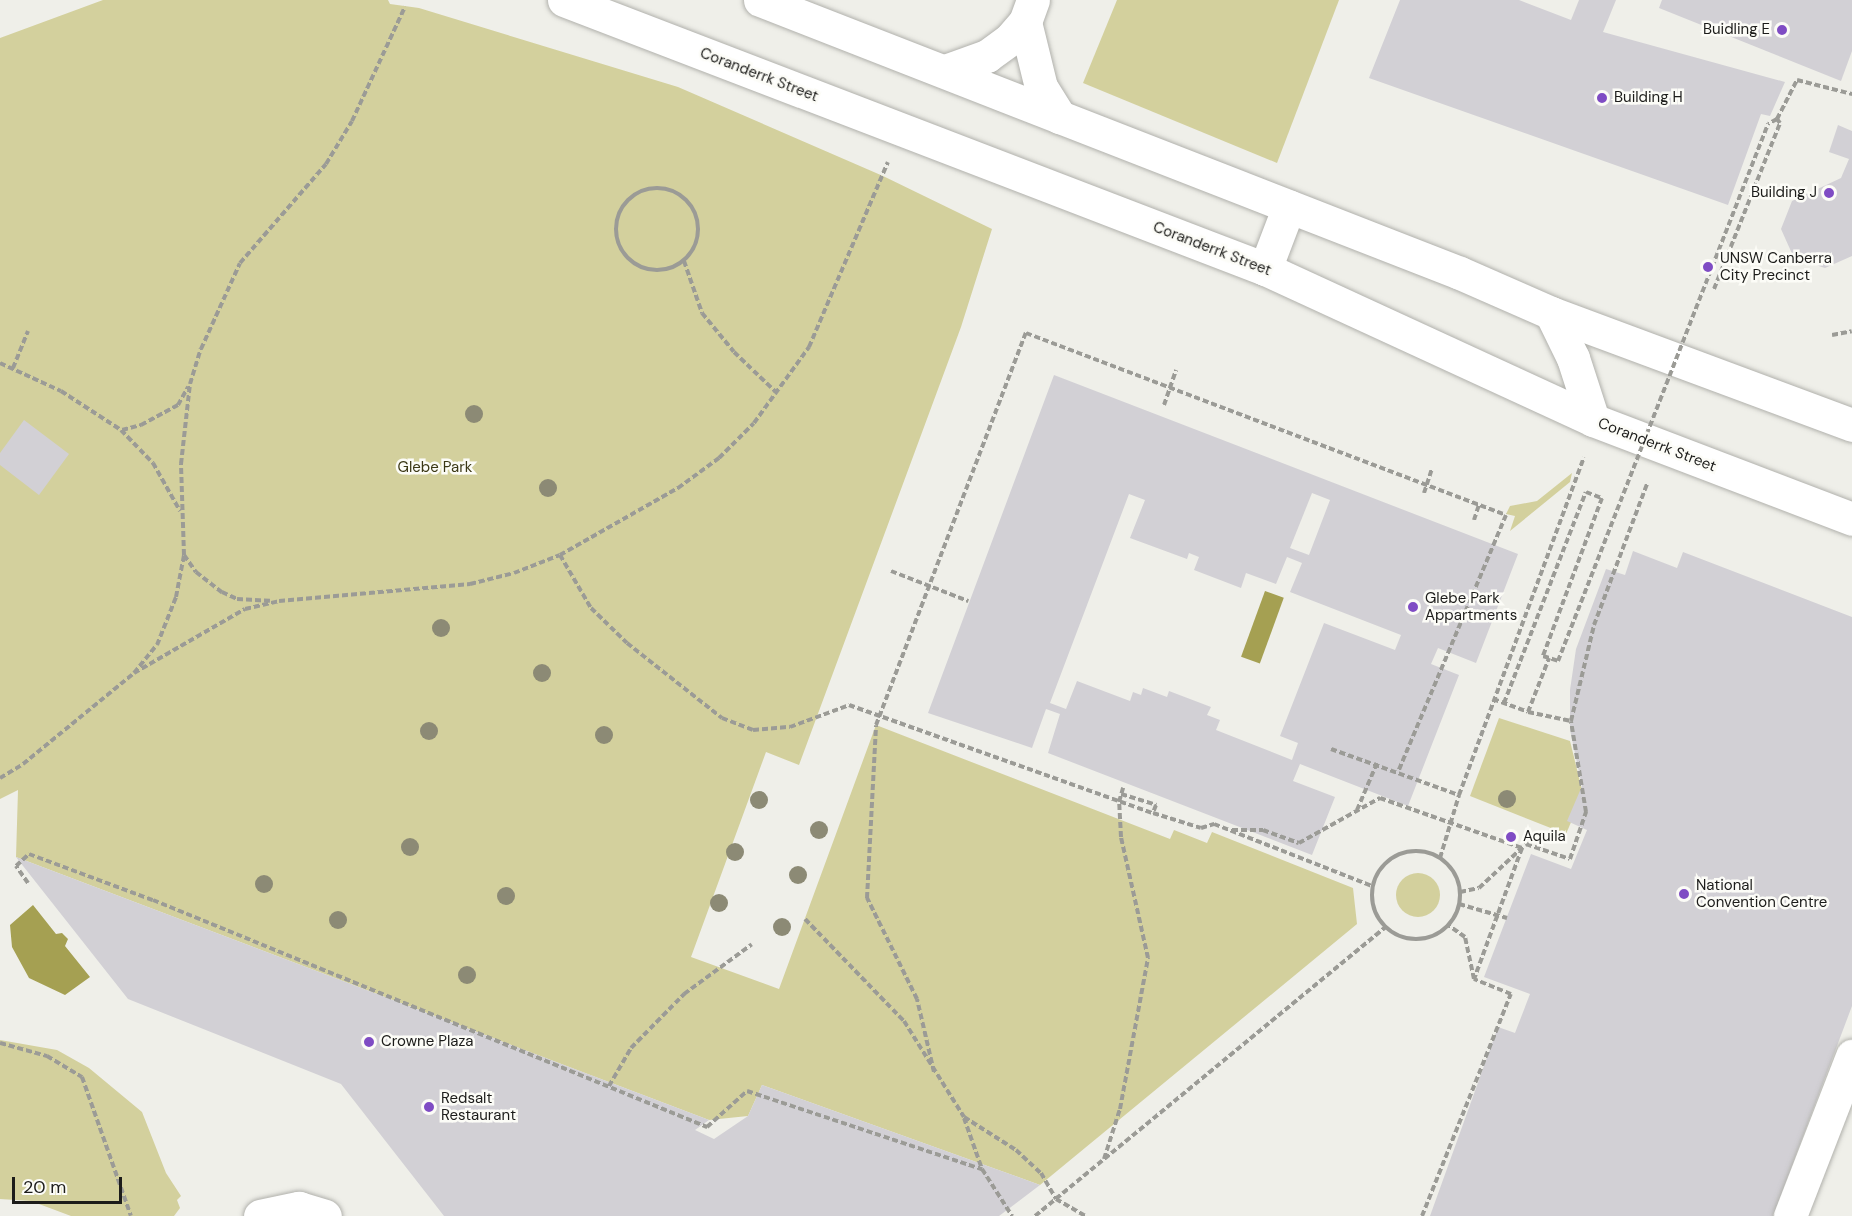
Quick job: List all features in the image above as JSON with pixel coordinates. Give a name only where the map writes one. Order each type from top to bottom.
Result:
[{"type":"main road","name":"Coranderrk Street","points":[[564,0],[1265,269],[1593,420],[1852,519]]},
{"type":"main road","points":[[760,0],[1460,273],[1551,313],[1852,425]]},
{"type":"main road","points":[[945,72],[987,56],[1029,11]]},
{"type":"main road","points":[[1029,11],[1041,87],[1060,118]]},
{"type":"main road","points":[[1265,269],[1289,206]]},
{"type":"main road","points":[[1551,313],[1573,358],[1593,420]]},
{"type":"main road","points":[[1790,1216],[1852,1056]]},
{"type":"main road","points":[[260,1216],[299,1208],[325,1216]]},
{"type":"path","points":[[121,430],[141,425],[178,405],[190,384],[220,299],[240,264],[326,164],[377,75],[405,7]]},
{"type":"path","points":[[1504,703],[1586,492],[1602,498],[1543,656],[1558,661],[1768,124],[1777,119],[1797,80],[1852,94]]},
{"type":"path","points":[[1714,289],[1780,123],[1777,119]]},
{"type":"path","points":[[184,555],[196,572],[222,592],[252,601],[279,601],[470,584],[514,573],[560,555],[639,512],[718,458],[778,394],[809,347],[883,176]]},
{"type":"path","points":[[666,188],[689,202],[696,213],[698,239],[684,261],[658,270],[631,261],[617,238],[616,224],[629,199],[641,191],[666,188]]},
{"type":"path","points":[[684,261],[702,313],[734,351],[778,394]]},
{"type":"path","points":[[13,368],[28,331]]},
{"type":"path","points":[[1832,335],[1852,331]]},
{"type":"path","points":[[934,1072],[917,999],[867,898],[879,716],[1026,333],[1506,515],[1399,770]]},
{"type":"path","points":[[0,363],[61,391],[121,430],[153,463],[181,512]]},
{"type":"path","points":[[1164,405],[1176,370]]},
{"type":"path","points":[[134,673],[157,645],[176,597],[184,555],[181,512],[190,384]]},
{"type":"path","points":[[1440,858],[1459,795],[1493,699],[1584,457]]},
{"type":"path","points":[[1424,493],[1432,468]]},
{"type":"path","points":[[1460,892],[1479,888],[1527,844],[1570,859],[1586,812],[1571,721],[1594,625],[1647,484]]},
{"type":"path","points":[[1473,520],[1479,505]]},
{"type":"path","points":[[560,555],[591,608],[627,643],[722,718],[753,730],[790,727],[849,705],[1119,802],[1201,828],[1214,824],[1372,886]]},
{"type":"path","points":[[891,571],[968,601]]},
{"type":"path","points":[[0,778],[23,764],[134,673],[244,609],[279,601]]},
{"type":"path","points":[[1527,712],[1549,658]]},
{"type":"path","points":[[1493,699],[1527,712],[1571,721]]},
{"type":"path","points":[[1331,748],[1399,770],[1459,795]]},
{"type":"path","points":[[1357,811],[1377,763]]},
{"type":"path","points":[[1103,1160],[1120,1109],[1148,958],[1121,837],[1119,802],[1123,788]]},
{"type":"path","points":[[1121,794],[1156,805],[1153,813]]},
{"type":"path","points":[[1228,830],[1263,830],[1299,843],[1380,798],[1522,848]]},
{"type":"path","points":[[1474,979],[1522,848]]},
{"type":"path","points":[[1419,852],[1440,858],[1454,873],[1460,892],[1459,904],[1448,925],[1431,936],[1410,939],[1386,927],[1372,901],[1372,886],[1377,873],[1399,854],[1419,852]]},
{"type":"path","points":[[28,883],[16,866],[29,854],[153,900],[707,1126],[747,1091],[982,1169]]},
{"type":"path","points":[[1459,904],[1507,918]]},
{"type":"path","points":[[805,919],[904,1021],[964,1117],[982,1169],[1012,1216]]},
{"type":"path","points":[[1448,925],[1465,937],[1474,979]]},
{"type":"path","points":[[1035,1216],[1386,927]]},
{"type":"path","points":[[609,1086],[631,1048],[684,994],[752,944]]},
{"type":"path","points":[[1422,1216],[1511,994],[1474,979]]},
{"type":"path","points":[[0,1043],[47,1056],[82,1077],[131,1216]]},
{"type":"path","points":[[964,1117],[1016,1150],[1041,1173],[1056,1199],[1086,1216]]},
{"type":"green space","name":"Glebe Park","points":[[103,0],[388,0],[390,4],[419,8],[678,87],[883,176],[992,229],[961,327],[799,765],[766,752],[691,957],[779,989],[876,725],[1170,839],[1174,830],[1207,843],[1212,832],[1353,888],[1357,924],[1040,1185],[762,1085],[748,1116],[709,1120],[16,857],[18,790],[0,799],[0,38]]},
{"type":"green space","points":[[1117,0],[1339,0],[1277,163],[1083,83]]},
{"type":"green space","points":[[1572,473],[1570,482],[1510,531],[1515,516],[1506,514],[1510,506],[1537,501]]},
{"type":"green space","points":[[1499,718],[1570,741],[1583,794],[1566,834],[1470,796]]},
{"type":"green space","points":[[1418,873],[1433,880],[1440,895],[1433,910],[1418,917],[1403,910],[1396,895],[1403,880]]},
{"type":"green space","points":[[0,1040],[57,1050],[89,1068],[142,1112],[166,1173],[181,1196],[177,1200],[180,1208],[174,1216],[71,1216],[31,1201],[0,1199]]},
{"type":"shaded area","points":[[1265,591],[1284,598],[1260,664],[1241,657]]},
{"type":"shaded area","points":[[33,905],[56,934],[62,933],[68,939],[65,946],[90,977],[65,995],[29,978],[12,947],[10,925]]},
{"type":"building","name":"Building H","points":[[1400,0],[1519,0],[1571,20],[1579,0],[1616,0],[1603,32],[1785,82],[1770,116],[1761,114],[1728,205],[1369,78]]},
{"type":"building","name":"Buidling E","points":[[1662,0],[1852,0],[1852,51],[1841,81],[1659,8]]},
{"type":"building","name":"Building J","points":[[1838,125],[1852,131],[1852,256],[1825,268],[1794,258],[1781,229],[1792,201],[1841,178],[1849,159],[1829,152]]},
{"type":"building","name":"Glebe Park Appartments","points":[[1054,375],[1518,554],[1476,663],[1438,648],[1431,664],[1459,675],[1408,806],[1300,764],[1293,781],[1335,797],[1312,855],[1048,753],[1060,714],[1046,709],[1032,748],[928,713]],"holes":[[[1312,493],[1330,500],[1309,555],[1290,548]],[[1129,494],[1145,500],[1130,538],[1187,559],[1189,553],[1199,557],[1194,570],[1241,588],[1246,573],[1276,584],[1287,557],[1302,563],[1290,592],[1401,635],[1395,650],[1324,623],[1280,736],[1298,743],[1292,760],[1216,730],[1220,720],[1207,715],[1211,707],[1169,691],[1167,697],[1143,688],[1141,695],[1133,692],[1130,701],[1077,681],[1066,709],[1050,703]]]},
{"type":"building","points":[[24,420],[69,454],[39,495],[0,465],[0,453]]},
{"type":"building","name":"National Convention Centre","points":[[1633,551],[1677,568],[1683,552],[1852,617],[1852,1006],[1773,1216],[1430,1216],[1498,1027],[1515,1033],[1530,994],[1484,977],[1531,854],[1571,869],[1587,830],[1567,821],[1582,786],[1570,730],[1570,690],[1576,649],[1606,569],[1625,575]]},
{"type":"building","name":"Crowne Plaza","points":[[16,857],[709,1120],[695,1130],[714,1139],[748,1116],[762,1085],[1040,1185],[999,1216],[444,1216],[341,1084],[128,999]]},
{"type":"place","name":"Buidling E","points":[[1782,30]]},
{"type":"place","name":"Building H","points":[[1602,98]]},
{"type":"place","name":"Building J","points":[[1829,193]]},
{"type":"place","name":"UNSW Canberra City Precinct","points":[[1708,267]]},
{"type":"place","name":"Glebe Park Appartments","points":[[1413,607]]},
{"type":"place","name":"Aquila","points":[[1511,837]]},
{"type":"place","name":"National Convention Centre","points":[[1684,894]]},
{"type":"place","name":"Crowne Plaza","points":[[369,1042]]},
{"type":"place","name":"Redsalt Restaurant","points":[[429,1107]]}]
